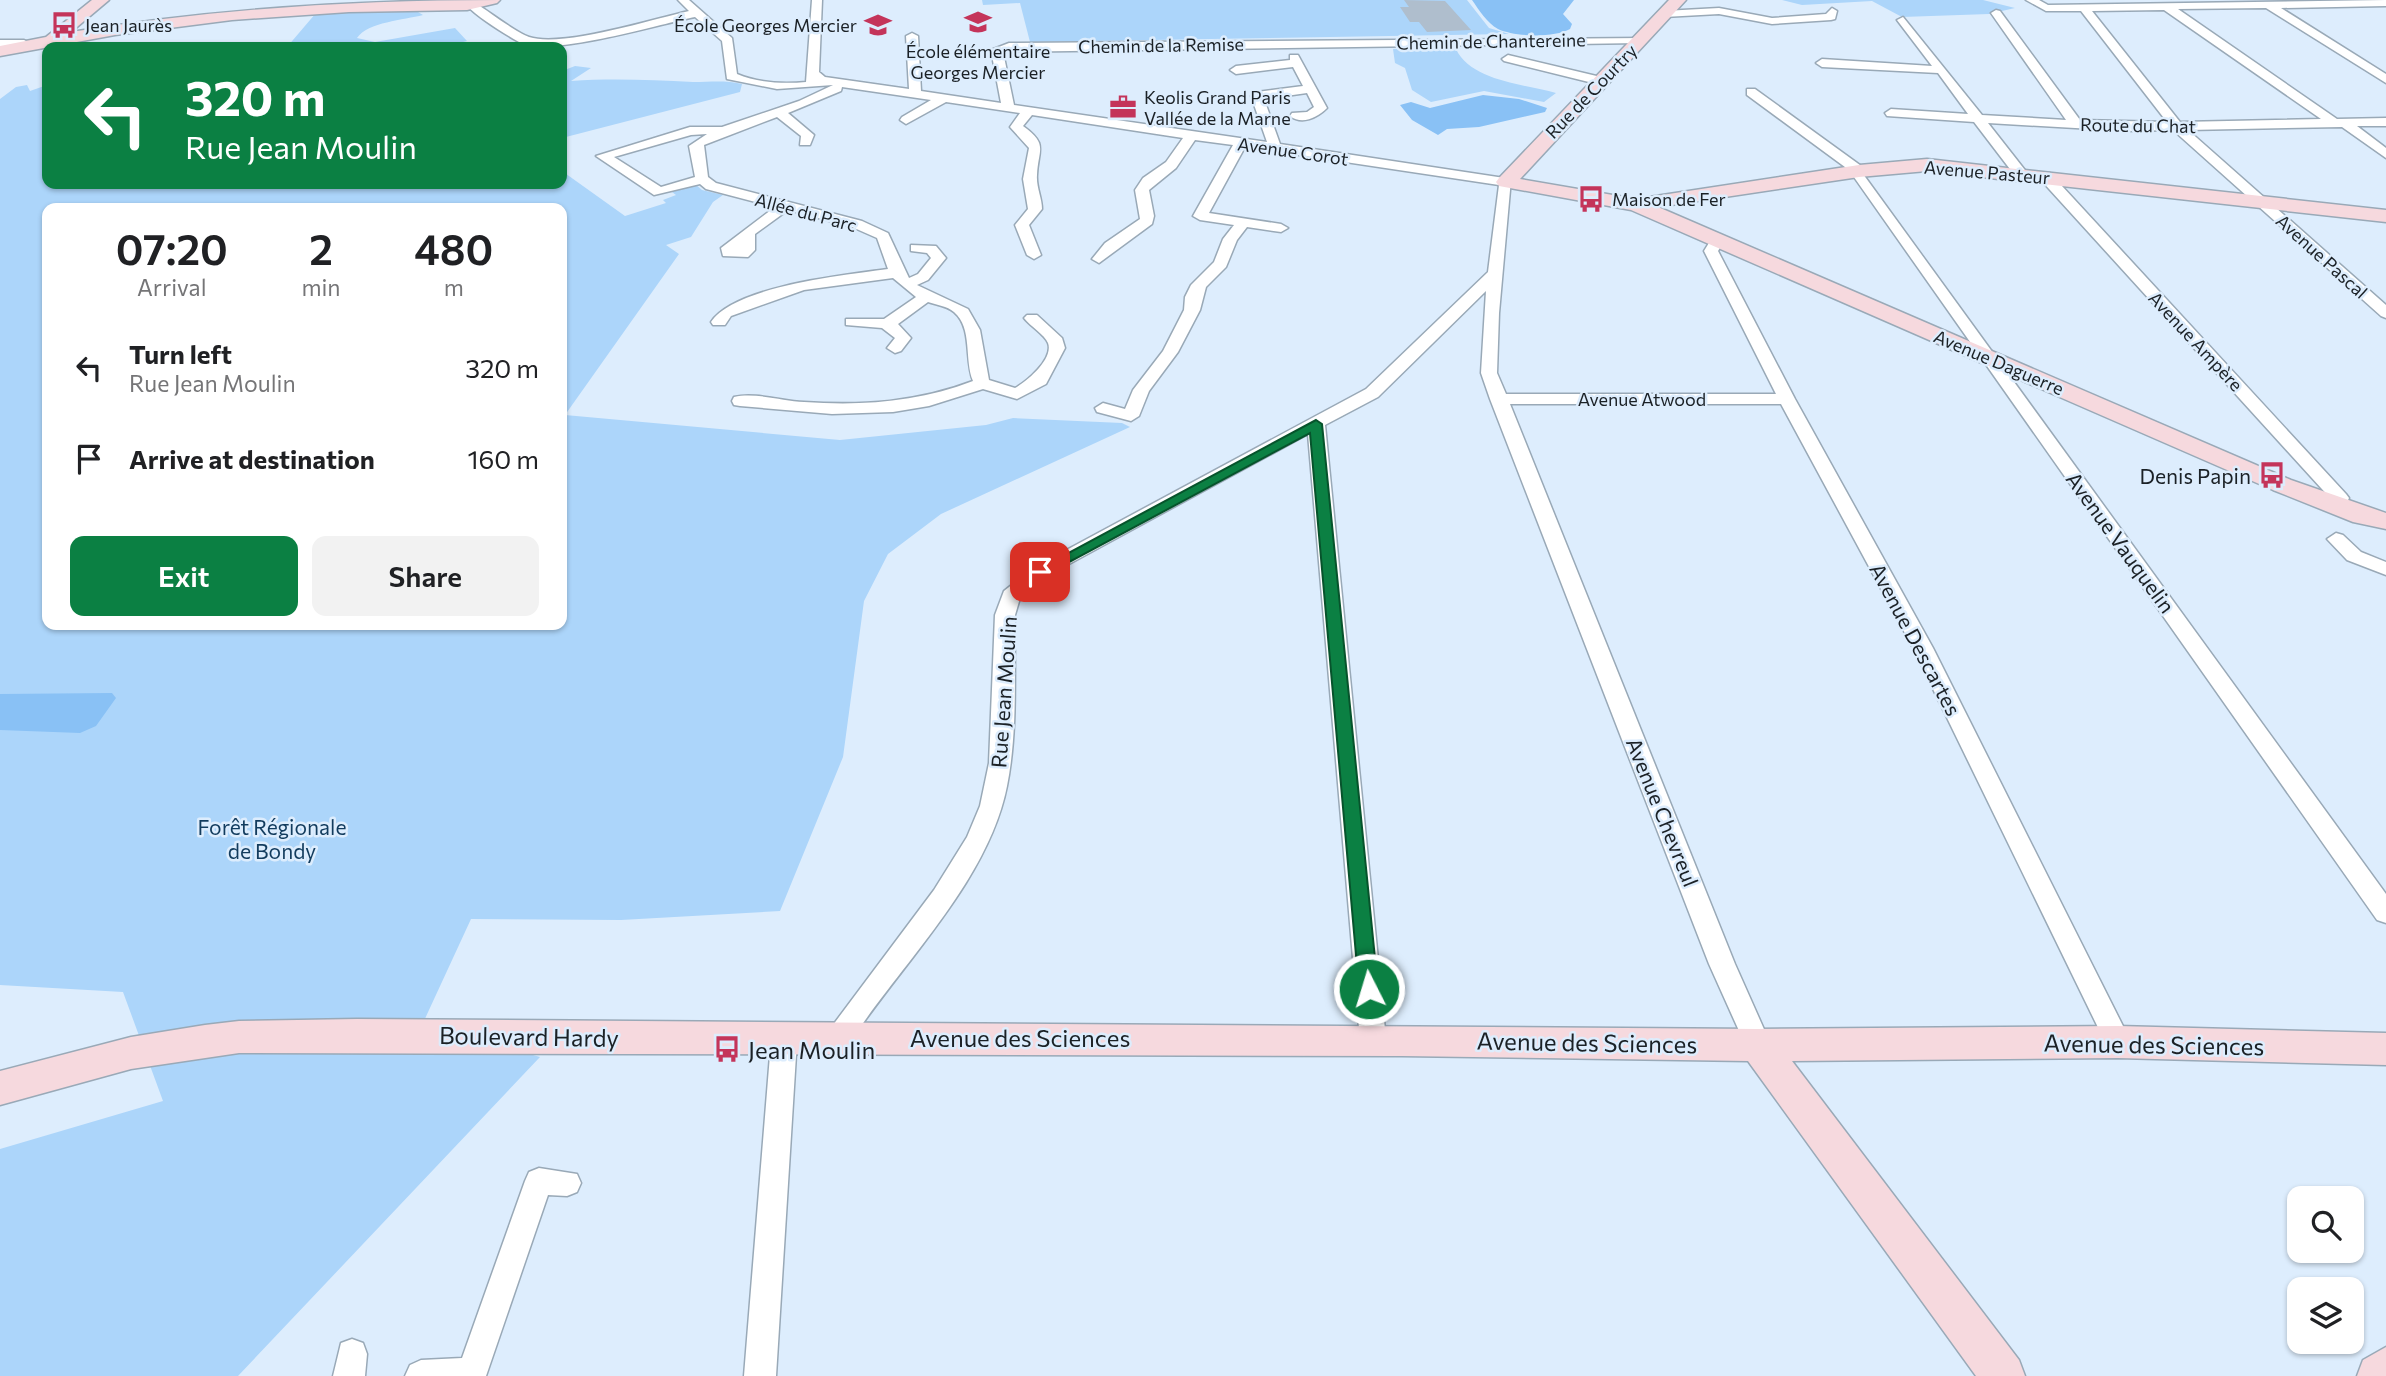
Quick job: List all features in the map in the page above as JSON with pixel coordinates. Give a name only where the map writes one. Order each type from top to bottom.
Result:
[{"type":"street","points":[[51,41],[101,0]]},
{"type":"street","points":[[47,42],[151,25],[314,8],[473,8],[492,0]]},
{"type":"street","points":[[473,8],[526,41],[533,42],[590,38],[696,13],[684,0]]},
{"type":"street","points":[[726,128],[695,146],[702,179],[659,192],[603,156],[690,131],[726,128],[780,114],[815,85],[817,0]]},
{"type":"street","name":"Rue de Courtry","points":[[1506,182],[1678,0]]},
{"type":"street","points":[[2031,0],[2046,8],[2128,3],[2166,6],[2386,3]]},
{"type":"street","points":[[2380,0],[2386,3]]},
{"type":"street","points":[[2269,5],[2386,79]]},
{"type":"street","points":[[2166,6],[2386,154]]},
{"type":"street","name":"Avenue Pascal","points":[[2084,7],[2176,127],[2386,313]]},
{"type":"street","points":[[1664,14],[1719,11],[1772,21],[1831,17],[1832,11]]},
{"type":"street","name":"Avenue Corot","points":[[696,13],[728,40],[731,76],[749,83],[856,85],[1506,182]]},
{"type":"street","points":[[1996,13],[2076,124]]},
{"type":"street","points":[[1903,20],[2021,174]]},
{"type":"street","points":[[912,36],[915,94]]},
{"type":"street","name":"Chemin de Chantereine","points":[[1383,42],[1640,40]]},
{"type":"street","name":"Chemin de la Remise","points":[[1008,107],[997,50],[1001,48],[1383,42]]},
{"type":"street","points":[[0,43],[29,46]]},
{"type":"street","points":[[0,52],[42,43]]},
{"type":"street","points":[[1508,59],[1601,81]]},
{"type":"street","points":[[1236,70],[1297,60],[1321,108],[1310,116],[1296,116]]},
{"type":"street","points":[[1822,63],[1941,70]]},
{"type":"street","name":"Avenue Corot","points":[[815,85],[915,94]]},
{"type":"street","points":[[1275,148],[1257,96],[1311,89]]},
{"type":"street","name":"Avenue Vauquelin","points":[[1751,92],[1857,171],[1987,357],[2386,913]]},
{"type":"street","points":[[906,120],[944,98]]},
{"type":"street","points":[[1030,110],[1016,127],[1034,139],[1037,152],[1030,173],[1035,209],[1022,225],[1034,255]]},
{"type":"street","name":"Route du Chat","points":[[1891,113],[2176,127],[2386,122]]},
{"type":"street","points":[[780,114],[808,135],[805,142]]},
{"type":"street","points":[[1099,259],[1104,248],[1143,227],[1147,218],[1142,190],[1148,181],[1171,165],[1192,135]]},
{"type":"street","points":[[1241,143],[1200,216],[1281,228]]},
{"type":"street","name":"Avenue Pasteur","points":[[1506,182],[1636,205],[1857,171],[1927,165],[2257,199],[2386,216]]},
{"type":"street","name":"Avenue Ampère","points":[[2046,177],[2340,498],[2337,507]]},
{"type":"street","name":"Allée du Parc","points":[[702,179],[711,186],[876,230],[883,236],[894,273]]},
{"type":"street","name":"Avenue Chevreul","points":[[1506,182],[1497,272],[1485,294],[1489,373],[1722,964],[1758,1045],[2003,1376]]},
{"type":"street","name":"Avenue Daguerre","points":[[1636,205],[2337,507],[2374,519]]},
{"type":"street","points":[[747,233],[785,206]]},
{"type":"street","points":[[1103,408],[1131,416],[1141,390],[1170,352],[1192,310],[1193,297],[1199,285],[1221,264],[1230,239],[1242,224]]},
{"type":"street","name":"Avenue Descartes","points":[[1717,241],[1712,244],[1712,251],[1787,399],[1923,648],[2118,1042]]},
{"type":"street","points":[[908,284],[923,277],[939,258],[931,249],[916,248]]},
{"type":"street","points":[[719,322],[725,313],[787,289],[894,273],[926,297],[957,306],[965,313],[978,346],[976,373],[982,383]]},
{"type":"street","name":"Rue Jean Moulin","points":[[839,1037],[948,885],[977,839],[992,804],[999,768],[1005,615],[1011,596],[1040,572],[1372,393],[1485,294]]},
{"type":"street","points":[[887,324],[926,297]]},
{"type":"street","points":[[740,401],[835,411],[881,409],[942,398],[982,383],[1017,394],[1040,381],[1057,348],[1056,341],[1032,318]]},
{"type":"street","points":[[852,322],[887,324],[901,333],[903,338],[895,348]]},
{"type":"street","name":"Avenue Atwood","points":[[1498,400],[1787,399]]},
{"type":"street","points":[[1316,424],[1373,1040]]},
{"type":"street","points":[[2336,539],[2354,556],[2386,569]]},
{"type":"street","name":"Boulevard Hardy","points":[[0,1088],[131,1053],[239,1037],[503,1035],[787,1039]]},
{"type":"street","points":[[760,1376],[783,1055],[787,1039]]},
{"type":"street","name":"Avenue des Sciences","points":[[787,1039],[1373,1040],[1758,1045],[2118,1042],[2386,1049]]},
{"type":"street","points":[[421,1376],[473,1374],[539,1181],[567,1183]]},
{"type":"street","points":[[2379,1376],[2386,1369]]},
{"type":"green space","points":[[982,0],[1467,0],[1489,28],[1509,34],[1030,42],[1020,3],[983,5]]},
{"type":"green space","points":[[1782,0],[1983,0],[2015,8],[1989,14],[1902,17],[1872,1],[1802,5]]},
{"type":"green space","points":[[421,6],[418,12],[423,15],[369,28],[357,38],[375,42],[291,42],[316,13]]},
{"type":"green space","points":[[455,28],[467,41],[463,42],[375,42]]},
{"type":"green space","points":[[1393,49],[1456,49],[1463,60],[1473,68],[1486,75],[1556,93],[1544,102],[1484,91],[1431,102],[1412,90],[1405,68],[1395,63]]},
{"type":"green space","points":[[575,66],[591,68],[571,81],[742,84],[740,92],[567,137],[567,69]]},
{"type":"green space","name":"Forêt Régionale de Bondy","points":[[27,85],[30,91],[42,87],[42,189],[567,189],[567,175],[625,216],[666,203],[663,200],[676,195],[672,192],[695,184],[702,190],[723,195],[713,202],[691,237],[666,245],[679,254],[567,412],[567,203],[42,203],[42,630],[567,630],[567,415],[840,440],[986,425],[1013,418],[1122,423],[1130,427],[941,514],[888,554],[864,601],[843,757],[780,911],[621,920],[471,919],[423,1023],[540,1057],[238,1376],[0,1376],[0,1149],[163,1101],[123,992],[0,985],[0,99],[16,87]]},
{"type":"shaded area","points":[[1472,0],[1574,0],[1563,14],[1572,24],[1570,29],[1563,32],[1545,35],[1505,32],[1490,23]]},
{"type":"shaded area","points":[[1483,95],[1519,99],[1547,108],[1545,112],[1479,127],[1447,129],[1438,135],[1412,120],[1400,105],[1411,102],[1430,108]]},
{"type":"shaded area","points":[[112,693],[116,698],[96,726],[80,733],[0,730],[0,694]]},
{"type":"building","points":[[1404,0],[1445,1],[1471,30],[1427,32],[1419,22],[1410,22],[1400,7],[1409,7]]},
{"type":"place","name":"École élémentaire Georges Mercier","points":[[978,22]]},
{"type":"place","name":"Jean Jaurès","points":[[64,25]]},
{"type":"place","name":"École Georges Mercier","points":[[878,25]]},
{"type":"place","name":"Keolis Grand Paris Vallée de la Marne","points":[[1123,107]]},
{"type":"place","name":"Maison de Fer","points":[[1591,199]]},
{"type":"place","name":"Denis Papin","points":[[2272,475]]},
{"type":"place","name":"Jean Moulin","points":[[727,1049]]},
{"type":"route","points":[[1040,572],[1316,424],[1369,989]]}]
